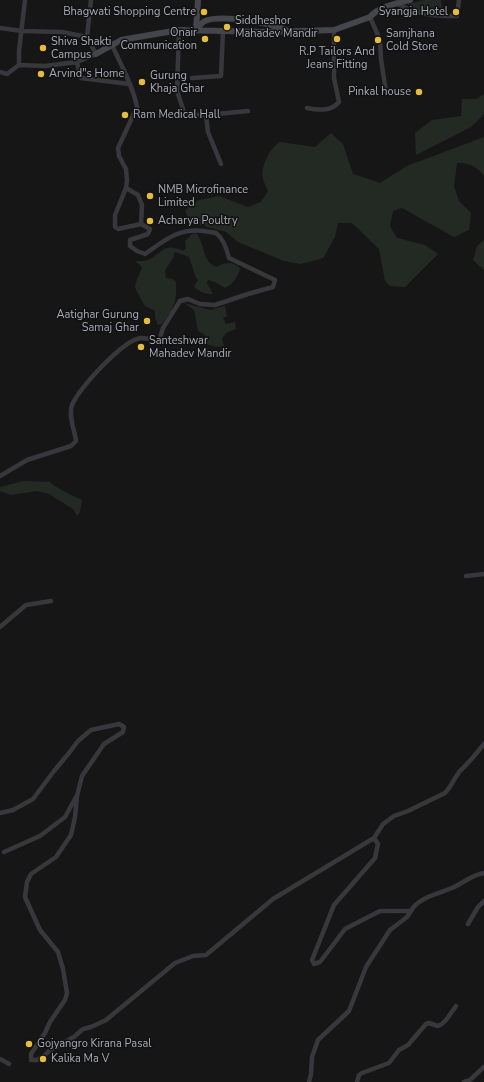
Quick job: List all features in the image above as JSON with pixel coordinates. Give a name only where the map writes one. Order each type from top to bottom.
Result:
[{"type":"main road","points":[[196,30],[198,0]]},
{"type":"main road","points":[[96,54],[121,40],[180,30],[268,32],[334,30],[370,17],[374,12],[396,3],[410,0]]},
{"type":"main road","points":[[196,30],[205,21],[225,18],[278,26],[288,31]]},
{"type":"street","points":[[19,65],[19,51],[25,0]]},
{"type":"street","points":[[0,72],[7,74],[19,65],[45,66],[77,62],[96,54],[88,37],[91,0]]},
{"type":"street","points":[[396,3],[408,10],[435,16],[457,16],[459,0]]},
{"type":"street","points":[[370,17],[380,40],[386,92]]},
{"type":"street","points":[[0,28],[22,31],[62,32],[88,37]]},
{"type":"street","points":[[180,30],[177,91],[185,115],[206,115],[248,111]]},
{"type":"street","points":[[307,108],[326,110],[335,107],[339,102],[334,78],[334,30]]},
{"type":"street","points":[[192,78],[221,76],[223,31]]},
{"type":"street","points":[[0,476],[27,460],[71,446],[76,441],[71,406],[76,398],[97,372],[120,348],[129,342],[141,338],[159,341],[163,328],[180,301],[188,299],[200,304],[216,305],[273,287],[275,280],[229,258],[222,240],[216,233],[184,231],[175,234],[145,254],[130,246],[130,240],[148,234],[150,229],[142,224],[118,229],[115,227],[115,215],[126,188],[126,169],[119,156],[118,148],[136,108],[136,101],[112,45]]},
{"type":"street","points":[[77,62],[81,78],[129,84]]},
{"type":"street","points":[[206,115],[208,132],[221,164]]},
{"type":"street","points":[[126,188],[138,195],[142,205],[142,224]]},
{"type":"street","points":[[466,576],[484,574]]},
{"type":"street","points":[[0,627],[26,605],[51,602]]},
{"type":"street","points":[[0,813],[13,810],[33,799],[78,741],[91,730],[119,724],[124,726],[123,732],[104,744],[82,776],[77,796],[75,817],[71,835],[56,857],[31,874],[27,882],[25,897],[40,930],[58,952],[63,969],[67,993],[65,1000],[50,1022],[45,1034],[31,1054],[31,1060],[37,1060],[49,1051],[74,1037],[82,1029],[91,1027],[106,1020],[175,963],[193,956],[206,955],[273,899],[374,838],[383,824],[394,816],[445,793],[484,744]]},
{"type":"street","points":[[4,852],[40,836],[65,817],[77,796]]},
{"type":"street","points":[[374,838],[378,844],[375,858],[334,905],[312,960],[314,964],[320,962],[345,929],[380,911],[411,911]]},
{"type":"street","points":[[310,1082],[312,1057],[318,1040],[349,1011],[366,967],[390,930],[407,917],[413,906],[437,893],[452,888],[484,873]]},
{"type":"street","points":[[468,924],[484,901]]},
{"type":"street","points":[[357,1082],[359,1075],[362,1073],[389,1063],[399,1050],[408,1046],[426,1024],[428,1023],[438,1026],[442,1024],[456,1006]]},
{"type":"street","points":[[0,1059],[9,1064]]},
{"type":"street","points":[[464,1082],[470,1080],[484,1067]]},
{"type":"shaded area","points":[[424,0],[441,0],[443,14],[411,9],[408,4]]},
{"type":"shaded area","points":[[484,94],[484,114],[471,127],[416,155],[415,133],[432,120],[461,116],[462,99],[477,99]]},
{"type":"shaded area","points":[[331,133],[343,144],[353,174],[380,183],[407,166],[484,137],[484,176],[472,166],[465,163],[457,163],[454,186],[459,201],[471,213],[469,230],[454,237],[402,208],[393,211],[390,226],[397,238],[425,245],[438,254],[405,287],[390,286],[385,281],[379,249],[352,223],[338,223],[335,237],[323,258],[301,264],[284,261],[238,242],[226,232],[189,222],[185,209],[188,210],[187,208],[199,200],[219,196],[248,207],[261,202],[268,191],[264,184],[262,174],[264,163],[269,153],[276,145],[280,142],[315,147]]},
{"type":"shaded area","points":[[196,233],[199,237],[206,257],[212,265],[217,267],[226,263],[234,264],[240,268],[237,277],[228,287],[225,288],[208,280],[207,283],[213,294],[197,290],[194,286],[198,280],[189,257],[175,252],[165,270],[166,278],[173,279],[176,282],[175,300],[172,309],[162,324],[158,325],[155,318],[155,311],[145,306],[136,290],[135,287],[137,279],[142,268],[135,261],[148,260],[167,248],[183,251],[186,248],[185,241],[192,234]]},
{"type":"shaded area","points":[[484,240],[484,270],[473,260],[477,246]]},
{"type":"shaded area","points":[[184,303],[210,310],[225,306],[227,316],[223,318],[226,324],[235,322],[236,329],[231,330],[223,337],[222,339],[224,346],[218,347],[206,344],[205,335],[198,331],[194,310]]},
{"type":"shaded area","points":[[24,481],[50,482],[82,500],[80,512],[77,516],[73,509],[49,494],[37,491],[11,495],[0,491],[0,487]]},
{"type":"place","name":"Bhagwati Shopping Centre","points":[[204,12]]},
{"type":"place","name":"Syangja Hotel","points":[[456,12]]},
{"type":"place","name":"Siddheshor Mahadev Mandir","points":[[227,27]]},
{"type":"place","name":"Onair Communication","points":[[205,39]]},
{"type":"place","name":"R.P Tailors And Jeans Fitting","points":[[337,39]]},
{"type":"place","name":"Samjhana Cold Store","points":[[378,40]]},
{"type":"place","name":"Shiva Shakti Campus","points":[[43,48]]},
{"type":"place","name":"Arvind\"s Home","points":[[41,74]]},
{"type":"place","name":"Gurung Khaja Ghar","points":[[142,82]]},
{"type":"place","name":"Pinkal house","points":[[419,92]]},
{"type":"place","name":"Ram Medical Hall","points":[[125,115]]},
{"type":"place","name":"NMB Microfinance Limited","points":[[150,196]]},
{"type":"place","name":"Acharya Poultry","points":[[150,221]]},
{"type":"place","name":"Aatighar Gurung Samaj Ghar","points":[[147,321]]},
{"type":"place","name":"Santeshwar Mahadev Mandir","points":[[141,347]]},
{"type":"place","name":"Gojyangro Kirana Pasal","points":[[29,1044]]},
{"type":"place","name":"Kalika Ma V","points":[[43,1059]]}]
